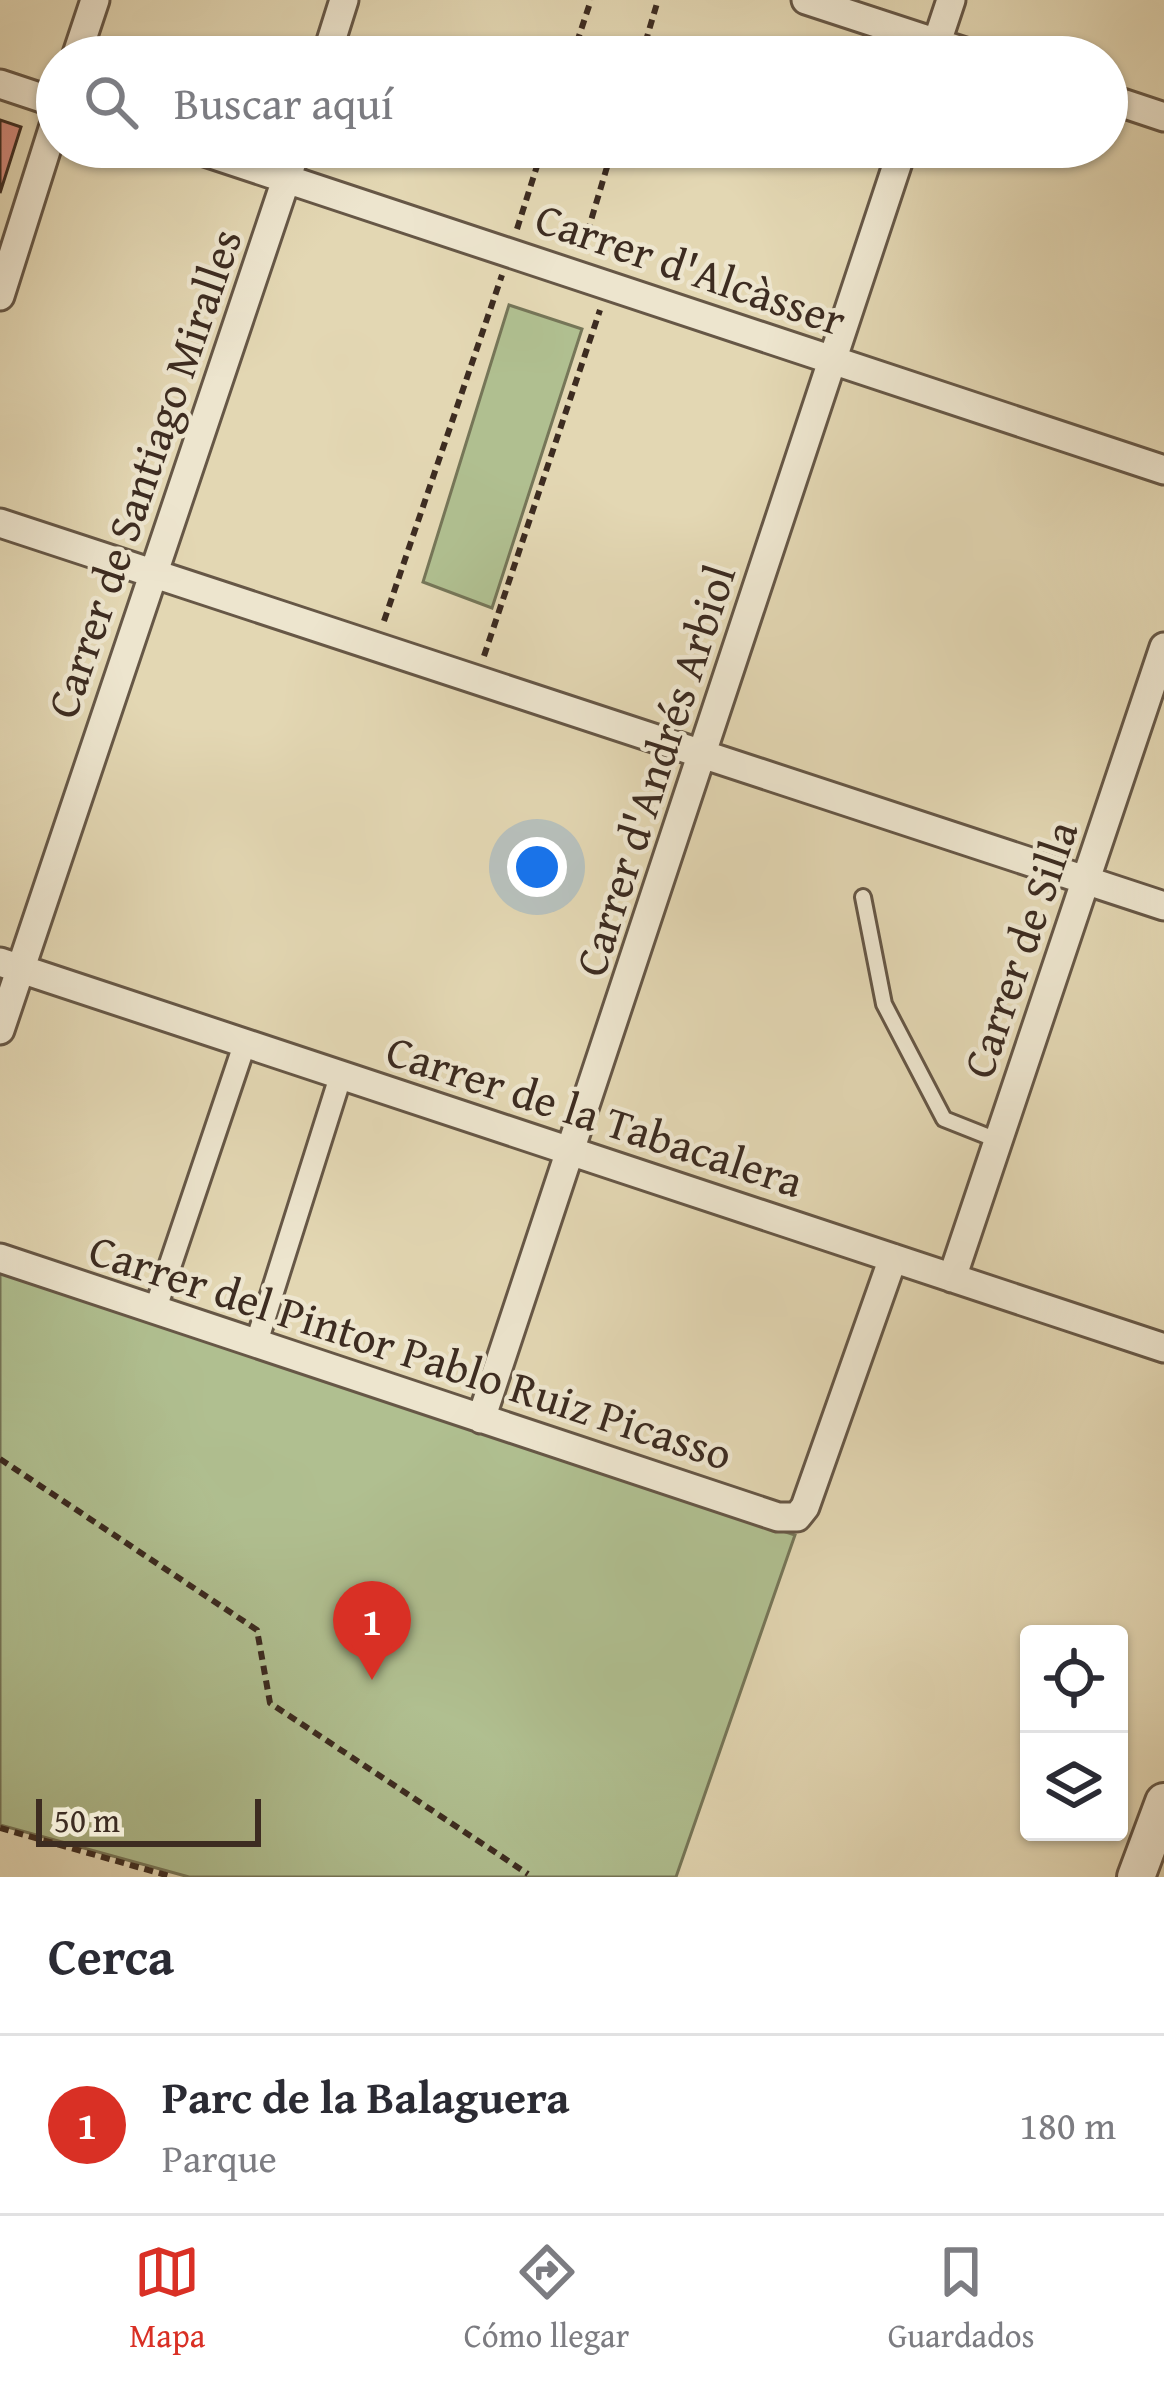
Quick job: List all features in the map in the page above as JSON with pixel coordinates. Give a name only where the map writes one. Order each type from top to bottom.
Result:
[{"type":"street","points":[[83,36],[95,0]]},
{"type":"street","points":[[333,36],[344,0]]},
{"type":"street","points":[[806,0],[899,36]]},
{"type":"street","points":[[939,36],[950,0]]},
{"type":"street","points":[[0,84],[36,96]]},
{"type":"street","points":[[1128,105],[1164,117]]},
{"type":"street","points":[[0,296],[41,168]]},
{"type":"street","name":"Carrer d'Alcàsser","points":[[254,168],[1164,470]]},
{"type":"street","name":"Carrer de Santiago Miralles","points":[[0,1030],[10,965],[153,573],[290,168]]},
{"type":"street","name":"Carrer d'Andrés Arbiol","points":[[482,1419],[895,168]]},
{"type":"street","points":[[0,523],[1164,906]]},
{"type":"street","name":"Carrer de Silla","points":[[952,1278],[1164,647]]},
{"type":"street","name":"Carrer de la Tabacalera","points":[[10,965],[1164,1348]]},
{"type":"street","points":[[155,1310],[245,1043]]},
{"type":"street","points":[[256,1344],[341,1075]]},
{"type":"street","name":"Carrer del Pintor Pablo Ruiz Picasso","points":[[0,1258],[778,1516],[796,1517],[805,1507],[893,1258]]},
{"type":"street","points":[[1136,1877],[1164,1802]]},
{"type":"lane","points":[[863,897],[884,1004],[944,1119],[998,1140]]},
{"type":"path","points":[[579,36],[591,0]]},
{"type":"path","points":[[647,36],[658,0]]},
{"type":"path","points":[[376,647],[537,168]]},
{"type":"path","points":[[575,273],[608,168]]},
{"type":"path","points":[[476,680],[609,284]]},
{"type":"path","points":[[0,1459],[257,1630],[270,1702],[528,1874]]},
{"type":"path","points":[[0,1828],[172,1877]]},
{"type":"green space","points":[[509,305],[582,329],[492,608],[423,582]]},
{"type":"green space","points":[[0,1272],[795,1535],[676,1877],[189,1877],[0,1825]]},
{"type":"building","points":[[0,120],[21,127],[0,193]]},
{"type":"place","name":"Parc de la Balaguera","points":[[372,1680]]}]
